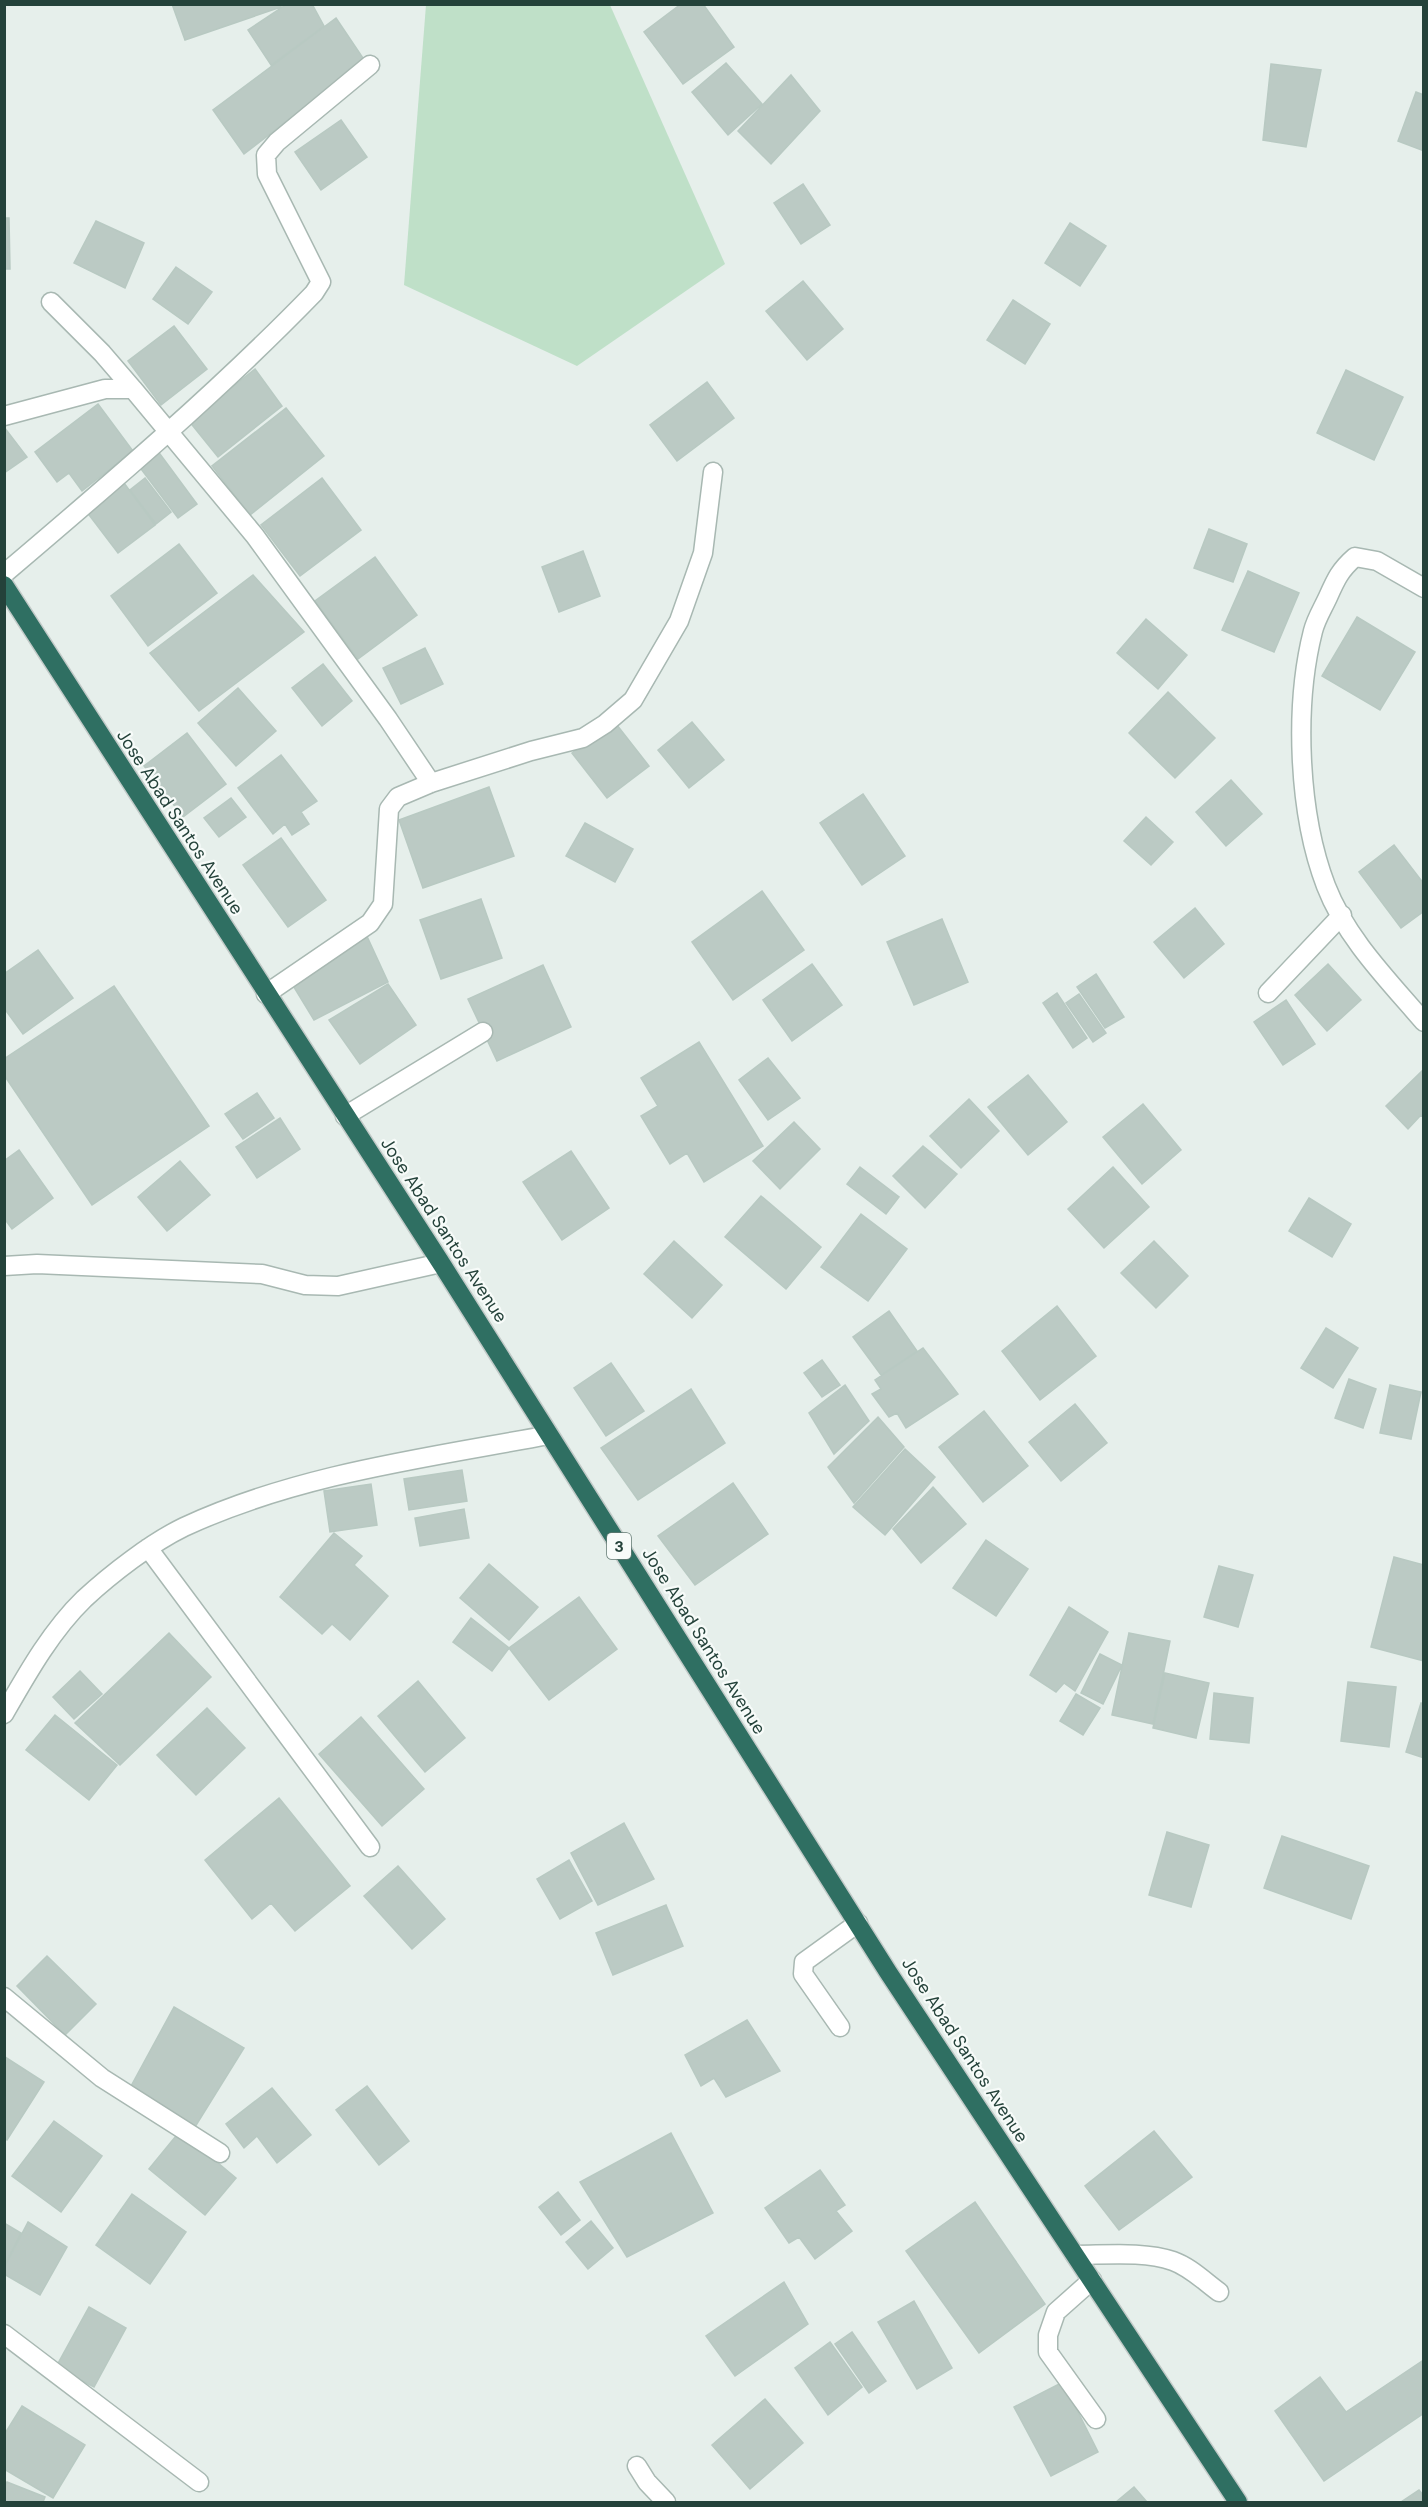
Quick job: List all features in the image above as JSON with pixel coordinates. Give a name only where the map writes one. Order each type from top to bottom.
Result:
[{"type":"highway","name":"Jose Abad Santos Avenue","points":[[4,585],[441,1263],[858,1923],[1238,2502]]},
{"type":"street","points":[[4,574],[169,432],[249,359],[314,293],[321,282],[267,174],[266,154],[277,142],[370,65]]},
{"type":"street","points":[[51,302],[102,353],[255,536],[388,718],[431,783]]},
{"type":"street","points":[[4,416],[105,389],[133,389]]},
{"type":"street","points":[[266,994],[370,923],[383,904],[389,809],[398,797],[431,783],[531,751],[583,738],[605,724],[633,700],[679,621],[703,553],[713,472]]},
{"type":"street","points":[[1424,588],[1377,561],[1355,557],[1341,569],[1313,629],[1302,701],[1302,772],[1313,838],[1326,886],[1351,934],[1424,1022]]},
{"type":"street","points":[[1268,993],[1342,915]]},
{"type":"street","points":[[345,1116],[483,1032]]},
{"type":"street","points":[[4,1266],[37,1264],[262,1274],[305,1285],[338,1286],[441,1263]]},
{"type":"street","points":[[4,1714],[37,1656],[84,1599],[148,1548],[183,1528],[264,1497],[362,1470],[549,1435]]},
{"type":"street","points":[[148,1548],[370,1847]]},
{"type":"street","points":[[840,2027],[803,1974],[804,1962],[858,1923]]},
{"type":"street","points":[[4,1997],[102,2078],[220,2153]]},
{"type":"street","points":[[1076,2255],[1145,2256],[1172,2261],[1194,2272],[1218,2292]]},
{"type":"street","points":[[1092,2280],[1056,2312],[1048,2335],[1048,2352],[1096,2419]]},
{"type":"street","points":[[4,2334],[199,2482]]},
{"type":"street","points":[[637,2466],[647,2482],[666,2502]]},
{"type":"green space","points":[[426,5],[610,5],[725,264],[577,366],[404,285]]},
{"type":"building","points":[[172,4],[280,4],[281,7],[185,40]]},
{"type":"building","points":[[287,4],[312,4],[324,26],[271,65],[248,30]]},
{"type":"building","points":[[681,4],[703,4],[734,47],[683,84],[644,32]]},
{"type":"building","points":[[336,18],[365,61],[244,154],[213,110]]},
{"type":"building","points":[[726,63],[762,104],[728,135],[692,92]]},
{"type":"building","points":[[1271,64],[1321,70],[1306,147],[1263,140]]},
{"type":"building","points":[[791,75],[820,111],[771,164],[738,131]]},
{"type":"building","points":[[1416,92],[1424,95],[1424,151],[1398,141]]},
{"type":"building","points":[[341,120],[367,157],[321,190],[295,152]]},
{"type":"building","points":[[803,184],[830,225],[801,244],[774,203]]},
{"type":"building","points":[[4,218],[9,218],[10,269],[4,269]]},
{"type":"building","points":[[96,221],[144,243],[125,288],[74,263]]},
{"type":"building","points":[[1070,223],[1106,246],[1080,286],[1045,263]]},
{"type":"building","points":[[176,267],[212,292],[188,324],[153,299]]},
{"type":"building","points":[[803,281],[843,329],[807,360],[766,311]]},
{"type":"building","points":[[1013,300],[1050,324],[1025,364],[987,340]]},
{"type":"building","points":[[174,326],[207,369],[161,405],[128,361]]},
{"type":"building","points":[[255,369],[282,406],[218,457],[189,421]]},
{"type":"building","points":[[1346,370],[1403,397],[1374,460],[1317,433]]},
{"type":"building","points":[[707,382],[734,418],[677,461],[650,425]]},
{"type":"building","points":[[98,404],[133,451],[82,491],[69,473],[57,482],[35,452]]},
{"type":"building","points":[[286,408],[324,456],[250,515],[212,466]]},
{"type":"building","points":[[4,427],[27,457],[4,473]]},
{"type":"building","points":[[157,450],[197,504],[178,518],[138,465]]},
{"type":"building","points":[[145,478],[171,512],[156,524],[130,490]]},
{"type":"building","points":[[322,478],[361,530],[300,576],[261,525]]},
{"type":"building","points":[[124,483],[155,525],[118,553],[86,511]]},
{"type":"building","points":[[1209,529],[1247,544],[1233,582],[1194,568]]},
{"type":"building","points":[[179,544],[217,593],[148,646],[111,596]]},
{"type":"building","points":[[583,551],[600,596],[559,612],[542,567]]},
{"type":"building","points":[[375,557],[417,615],[358,659],[315,601]]},
{"type":"building","points":[[1248,571],[1299,593],[1274,652],[1222,630]]},
{"type":"building","points":[[253,575],[304,632],[199,711],[150,653]]},
{"type":"building","points":[[1357,617],[1415,652],[1380,710],[1322,676]]},
{"type":"building","points":[[1146,619],[1187,655],[1158,689],[1117,653]]},
{"type":"building","points":[[425,648],[443,684],[401,704],[383,668]]},
{"type":"building","points":[[323,664],[352,701],[322,726],[292,688]]},
{"type":"building","points":[[238,688],[276,731],[236,766],[198,723]]},
{"type":"building","points":[[1168,692],[1215,738],[1175,778],[1129,733]]},
{"type":"building","points":[[613,720],[649,766],[607,798],[572,753]]},
{"type":"building","points":[[692,722],[724,760],[689,788],[658,750]]},
{"type":"building","points":[[187,733],[226,784],[183,817],[144,766]]},
{"type":"building","points":[[281,755],[317,801],[301,812],[309,824],[292,835],[285,824],[273,834],[238,788]]},
{"type":"building","points":[[1231,780],[1262,814],[1226,846],[1196,812]]},
{"type":"building","points":[[489,787],[514,856],[423,888],[399,820]]},
{"type":"building","points":[[863,794],[905,856],[862,885],[820,823]]},
{"type":"building","points":[[231,798],[246,817],[219,837],[204,818]]},
{"type":"building","points":[[1146,817],[1173,842],[1151,865],[1124,841]]},
{"type":"building","points":[[585,823],[633,849],[615,882],[566,856]]},
{"type":"building","points":[[281,838],[326,900],[288,927],[243,865]]},
{"type":"building","points":[[1394,845],[1424,884],[1424,911],[1401,928],[1359,872]]},
{"type":"building","points":[[762,891],[804,950],[733,1000],[692,942]]},
{"type":"building","points":[[481,899],[502,958],[441,979],[420,920]]},
{"type":"building","points":[[1195,908],[1224,944],[1184,978],[1154,942]]},
{"type":"building","points":[[942,919],[968,982],[914,1005],[887,942]]},
{"type":"building","points":[[365,932],[388,982],[314,1020],[289,979]]},
{"type":"building","points":[[38,950],[73,998],[23,1034],[4,1008],[4,974]]},
{"type":"building","points":[[812,964],[842,1005],[792,1041],[763,1000]]},
{"type":"building","points":[[1328,964],[1361,1000],[1327,1031],[1295,995]]},
{"type":"building","points":[[543,965],[571,1027],[497,1061],[468,999]]},
{"type":"building","points":[[1096,974],[1124,1017],[1105,1028],[1077,987]]},
{"type":"building","points":[[388,984],[416,1025],[360,1064],[329,1020]]},
{"type":"building","points":[[114,986],[209,1126],[92,1205],[4,1075],[4,1059]]},
{"type":"building","points":[[1057,993],[1087,1038],[1073,1048],[1043,1003]]},
{"type":"building","points":[[1079,994],[1106,1033],[1093,1042],[1066,1003]]},
{"type":"building","points":[[1286,1000],[1315,1044],[1283,1065],[1254,1022]]},
{"type":"building","points":[[699,1042],[763,1146],[704,1182],[687,1153],[670,1164],[641,1116],[658,1106],[641,1078]]},
{"type":"building","points":[[768,1058],[800,1098],[768,1120],[739,1080]]},
{"type":"building","points":[[1424,1069],[1424,1118],[1421,1115],[1408,1129],[1386,1106]]},
{"type":"building","points":[[1028,1075],[1067,1122],[1028,1155],[988,1107]]},
{"type":"building","points":[[257,1093],[274,1118],[243,1139],[225,1114]]},
{"type":"building","points":[[969,1099],[999,1131],[961,1168],[930,1136]]},
{"type":"building","points":[[1143,1104],[1181,1150],[1142,1184],[1103,1137]]},
{"type":"building","points":[[280,1118],[300,1149],[257,1178],[236,1147]]},
{"type":"building","points":[[794,1122],[820,1149],[780,1189],[753,1161]]},
{"type":"building","points":[[923,1146],[957,1174],[925,1208],[893,1176]]},
{"type":"building","points":[[19,1150],[53,1198],[12,1229],[4,1218],[4,1161]]},
{"type":"building","points":[[571,1151],[609,1208],[562,1240],[523,1182]]},
{"type":"building","points":[[180,1161],[210,1195],[167,1231],[138,1197]]},
{"type":"building","points":[[860,1167],[899,1197],[886,1214],[847,1184]]},
{"type":"building","points":[[1113,1167],[1149,1207],[1104,1248],[1068,1209]]},
{"type":"building","points":[[761,1196],[821,1247],[786,1289],[725,1237]]},
{"type":"building","points":[[1309,1198],[1351,1224],[1332,1257],[1289,1231]]},
{"type":"building","points":[[861,1214],[907,1249],[868,1301],[821,1267]]},
{"type":"building","points":[[674,1241],[722,1285],[692,1318],[644,1274]]},
{"type":"building","points":[[1154,1241],[1188,1276],[1156,1308],[1121,1273]]},
{"type":"building","points":[[1057,1306],[1096,1356],[1040,1400],[1002,1351]]},
{"type":"building","points":[[889,1311],[917,1351],[881,1375],[853,1337]]},
{"type":"building","points":[[1326,1328],[1358,1348],[1333,1388],[1301,1368]]},
{"type":"building","points":[[923,1348],[958,1394],[906,1428],[897,1413],[889,1417],[872,1394],[881,1389],[875,1380]]},
{"type":"building","points":[[822,1360],[840,1385],[822,1397],[804,1373]]},
{"type":"building","points":[[611,1363],[644,1411],[606,1436],[574,1388]]},
{"type":"building","points":[[1349,1379],[1376,1389],[1363,1428],[1335,1418]]},
{"type":"building","points":[[845,1385],[869,1421],[834,1454],[809,1413]]},
{"type":"building","points":[[1390,1385],[1421,1392],[1411,1439],[1380,1433]]},
{"type":"building","points":[[691,1389],[725,1443],[638,1500],[601,1448]]},
{"type":"building","points":[[1075,1404],[1107,1443],[1061,1481],[1029,1442]]},
{"type":"building","points":[[984,1411],[1028,1466],[983,1502],[939,1447]]},
{"type":"building","points":[[878,1417],[904,1447],[854,1503],[828,1467]]},
{"type":"building","points":[[905,1449],[935,1477],[885,1535],[853,1507]]},
{"type":"building","points":[[462,1470],[467,1501],[409,1510],[404,1479]]},
{"type":"building","points":[[733,1483],[768,1534],[695,1585],[658,1536]]},
{"type":"building","points":[[371,1484],[377,1525],[330,1532],[324,1491]]},
{"type":"building","points":[[933,1487],[966,1524],[921,1563],[893,1529]]},
{"type":"building","points":[[464,1509],[469,1538],[420,1546],[415,1518]]},
{"type":"building","points":[[334,1533],[362,1556],[354,1565],[388,1596],[350,1640],[332,1624],[322,1634],[280,1597]]},
{"type":"building","points":[[986,1540],[1028,1569],[996,1616],[953,1588]]},
{"type":"building","points":[[1394,1557],[1424,1565],[1424,1661],[1371,1647]]},
{"type":"building","points":[[489,1564],[538,1607],[509,1640],[460,1598]]},
{"type":"building","points":[[1219,1566],[1253,1575],[1238,1627],[1204,1617]]},
{"type":"building","points":[[579,1597],[617,1649],[549,1700],[509,1648]]},
{"type":"building","points":[[1069,1607],[1108,1632],[1075,1691],[1064,1683],[1056,1692],[1030,1675]]},
{"type":"building","points":[[471,1618],[509,1648],[492,1671],[453,1642]]},
{"type":"building","points":[[169,1633],[211,1677],[120,1765],[75,1723]]},
{"type":"building","points":[[1129,1633],[1170,1641],[1153,1724],[1112,1715]]},
{"type":"building","points":[[1100,1654],[1122,1665],[1103,1704],[1081,1693]]},
{"type":"building","points":[[80,1671],[102,1694],[74,1719],[53,1697]]},
{"type":"building","points":[[1165,1673],[1209,1683],[1196,1738],[1153,1728]]},
{"type":"building","points":[[418,1681],[465,1738],[425,1772],[378,1716]]},
{"type":"building","points":[[1348,1682],[1396,1687],[1389,1747],[1341,1741]]},
{"type":"building","points":[[1214,1693],[1253,1698],[1249,1743],[1210,1739]]},
{"type":"building","points":[[1076,1694],[1100,1708],[1083,1735],[1060,1721]]},
{"type":"building","points":[[1421,1703],[1424,1704],[1424,1758],[1406,1752]]},
{"type":"building","points":[[207,1708],[245,1748],[196,1795],[157,1755]]},
{"type":"building","points":[[55,1715],[117,1765],[89,1800],[26,1750]]},
{"type":"building","points":[[361,1717],[424,1789],[382,1826],[319,1754]]},
{"type":"building","points":[[279,1798],[350,1886],[295,1931],[271,1903],[252,1919],[205,1860]]},
{"type":"building","points":[[624,1823],[654,1879],[598,1905],[571,1853]]},
{"type":"building","points":[[1167,1832],[1209,1845],[1191,1907],[1149,1895]]},
{"type":"building","points":[[1282,1836],[1369,1866],[1351,1919],[1264,1888]]},
{"type":"building","points":[[569,1860],[592,1901],[560,1919],[537,1879]]},
{"type":"building","points":[[398,1866],[445,1919],[412,1949],[364,1896]]},
{"type":"building","points":[[666,1905],[683,1946],[613,1975],[596,1933]]},
{"type":"building","points":[[47,1956],[96,2004],[65,2035],[17,1986]]},
{"type":"building","points":[[174,2007],[244,2048],[195,2127],[130,2088]]},
{"type":"building","points":[[747,2020],[780,2071],[726,2097],[714,2078],[701,2086],[685,2055]]},
{"type":"building","points":[[5,2057],[44,2082],[7,2140],[4,2138]]},
{"type":"building","points":[[367,2086],[409,2141],[379,2165],[336,2110]]},
{"type":"building","points":[[272,2088],[311,2135],[277,2163],[257,2136],[244,2148],[226,2124]]},
{"type":"building","points":[[54,2121],[102,2156],[61,2212],[12,2176]]},
{"type":"building","points":[[180,2131],[236,2178],[205,2215],[149,2169]]},
{"type":"building","points":[[1154,2131],[1192,2177],[1119,2230],[1085,2186]]},
{"type":"building","points":[[671,2133],[713,2213],[627,2257],[580,2182]]},
{"type":"building","points":[[820,2170],[845,2205],[836,2211],[852,2231],[815,2259],[799,2237],[789,2243],[765,2208]]},
{"type":"building","points":[[558,2192],[580,2220],[561,2235],[539,2207]]},
{"type":"building","points":[[132,2194],[186,2232],[150,2284],[96,2245]]},
{"type":"building","points":[[975,2202],[1045,2304],[979,2353],[906,2251]]},
{"type":"building","points":[[591,2221],[613,2248],[588,2269],[566,2242]]},
{"type":"building","points":[[28,2222],[67,2247],[40,2295],[4,2274],[4,2268]]},
{"type":"building","points":[[4,2223],[21,2233],[4,2266]]},
{"type":"building","points":[[784,2282],[808,2324],[735,2376],[706,2336]]},
{"type":"building","points":[[914,2301],[952,2368],[917,2389],[878,2322]]},
{"type":"building","points":[[89,2307],[126,2328],[94,2387],[56,2367]]},
{"type":"building","points":[[852,2332],[886,2381],[869,2393],[835,2344]]},
{"type":"building","points":[[830,2342],[862,2387],[828,2415],[795,2368]]},
{"type":"building","points":[[1422,2361],[1424,2413],[1324,2481],[1275,2411],[1320,2377],[1346,2412]]},
{"type":"building","points":[[1063,2382],[1098,2452],[1051,2476],[1014,2407]]},
{"type":"building","points":[[765,2399],[803,2443],[750,2489],[712,2445]]},
{"type":"building","points":[[22,2406],[85,2445],[53,2498],[4,2469],[4,2435]]},
{"type":"building","points":[[7,2482],[45,2497],[43,2502],[4,2502],[4,2489]]},
{"type":"building","points":[[1134,2487],[1147,2502],[1116,2502]]},
{"type":"building","points":[[1419,2490],[1424,2496],[1424,2502],[1401,2502]]}]
